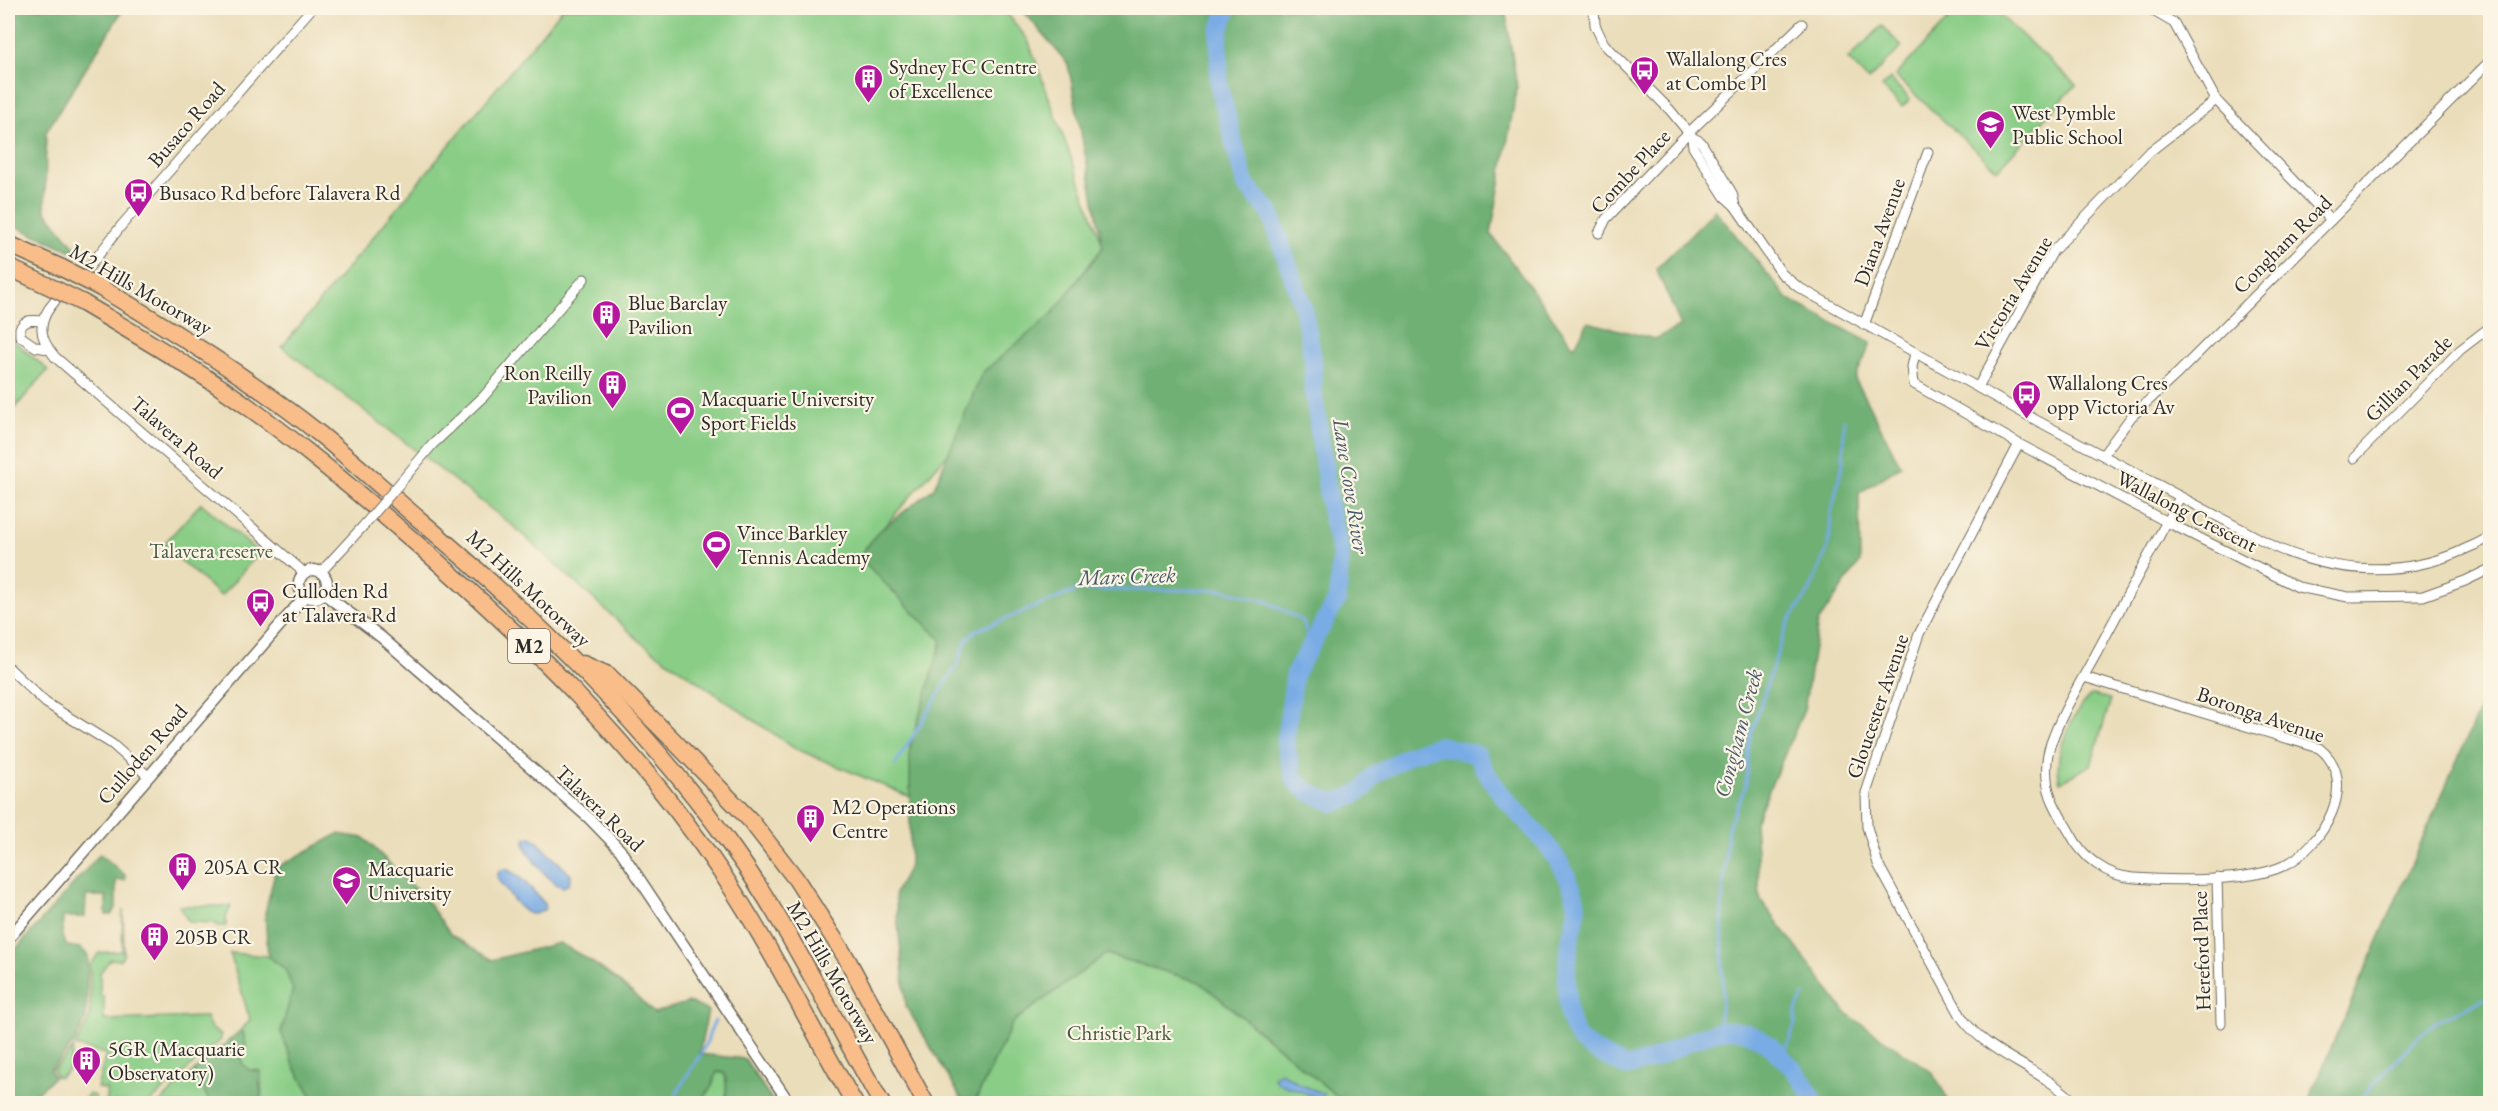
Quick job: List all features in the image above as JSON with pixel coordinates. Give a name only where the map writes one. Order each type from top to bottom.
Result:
[{"type":"highway","name":"M2 Hills Motorway","points":[[8,244],[101,288],[234,371],[320,435],[464,557],[577,662],[671,768],[735,850],[808,969],[882,1104]]},
{"type":"highway","name":"M2 Hills Motorway","points":[[8,267],[55,295],[83,303],[222,389],[308,450],[443,566],[527,643],[656,785],[725,879],[855,1104]]},
{"type":"highway","name":"M2","points":[[577,662],[608,675],[751,821],[796,879],[823,919],[926,1104]]},
{"type":"street","name":"Busaco Road","points":[[90,266],[121,226],[312,8]]},
{"type":"street","name":"Wallalong Crescent","points":[[1594,8],[1595,26],[1604,44],[1670,110],[1691,136],[1693,147],[1725,197],[1735,206],[1766,253],[1790,282],[1809,295],[2180,498],[2296,556],[2352,568],[2382,569],[2416,566],[2451,555],[2490,536]]},
{"type":"street","points":[[2148,8],[2174,23],[2216,100],[2331,220]]},
{"type":"street","name":"Combe Place","points":[[1599,233],[1606,219],[1679,142],[1691,136],[1802,24]]},
{"type":"street","name":"Congham Road","points":[[2103,456],[2131,417],[2176,375],[2490,61]]},
{"type":"street","name":"Victoria Avenue","points":[[1978,387],[2053,251],[2148,153],[2216,100]]},
{"type":"street","name":"Diana Avenue","points":[[1864,325],[1928,152]]},
{"type":"street","points":[[321,572],[432,445],[484,396],[584,279]]},
{"type":"street","points":[[48,349],[42,338],[42,321],[55,295]]},
{"type":"street","name":"Talavera Road","points":[[42,321],[24,322],[20,328],[20,336],[36,347],[48,349],[300,568],[304,574]]},
{"type":"street","name":"Gillian Parade","points":[[2354,458],[2460,350],[2490,327]]},
{"type":"street","name":"Wallalong Crescent","points":[[1916,353],[1912,367],[1914,384],[2019,444],[2167,522],[2298,587],[2348,597],[2423,596],[2465,581],[2490,568]]},
{"type":"street","name":"Gloucester Avenue","points":[[2019,444],[1919,634],[1866,793],[1867,827],[1878,864],[1962,1018],[1972,1032],[2053,1083],[2076,1104]]},
{"type":"street","name":"Boronga Avenue","points":[[2084,676],[2319,748],[2328,755],[2337,778],[2337,790],[2328,820],[2302,855],[2276,869],[2241,877],[2143,878],[2123,876],[2105,870],[2077,845],[2048,789],[2047,769],[2050,745],[2084,676],[2180,498]]},
{"type":"street","points":[[310,570],[321,572],[327,585],[323,593],[316,597],[306,595],[302,591],[300,582],[304,574],[310,570]]},
{"type":"street","name":"Talavera Road","points":[[323,593],[381,637],[589,818],[620,850],[790,1104]]},
{"type":"street","name":"Culloden Road","points":[[8,939],[306,595]]},
{"type":"street","points":[[8,667],[46,704],[112,744],[148,776]]},
{"type":"street","name":"Hereford Place","points":[[2217,878],[2221,1023]]},
{"type":"green space","points":[[8,8],[124,8],[46,132],[45,210],[81,255],[8,223]]},
{"type":"green space","name":"Macquarie University Sport Fields","points":[[563,8],[1003,8],[1028,40],[1111,267],[862,552],[1172,830],[1122,886],[794,748],[642,643],[513,526],[282,347]]},
{"type":"green space","points":[[1021,8],[1505,8],[1517,87],[1491,234],[1574,347],[1588,322],[1655,339],[1681,326],[1656,269],[1715,210],[1788,299],[1871,343],[1855,379],[1901,466],[1859,493],[1860,562],[1818,622],[1804,710],[1755,822],[1760,899],[1846,1013],[1933,1073],[1950,1103],[1345,1103],[1200,982],[1106,954],[1013,1022],[974,1103],[964,1103],[906,1006],[895,893],[910,865],[910,746],[942,641],[859,557],[878,532],[934,488],[982,373],[1052,314],[1103,247],[1068,64]]},
{"type":"green space","points":[[1959,8],[1992,8],[2076,85],[1997,170],[1895,76]]},
{"type":"green space","points":[[1882,26],[1902,47],[1868,80],[1848,59]]},
{"type":"green space","points":[[1890,79],[1910,99],[1902,107],[1882,87]]},
{"type":"green space","points":[[8,321],[12,339],[48,370],[8,416]]},
{"type":"green space","name":"Talavera reserve","points":[[201,503],[259,553],[221,596],[163,545]]},
{"type":"green space","points":[[2490,685],[2490,1103],[2307,1103]]},
{"type":"green space","points":[[2092,695],[2111,699],[2091,765],[2060,782],[2058,764],[2063,743],[2076,714]]},
{"type":"green space","points":[[338,834],[364,838],[426,900],[451,935],[492,960],[559,943],[609,974],[654,1013],[689,1002],[708,1011],[699,1054],[745,1059],[774,1103],[728,1103],[725,1074],[717,1072],[711,1088],[699,1103],[316,1103],[295,1068],[281,1032],[293,989],[285,969],[268,956],[265,913],[276,868]]},
{"type":"green space","points":[[100,854],[125,875],[125,880],[116,880],[116,908],[111,915],[106,915],[106,896],[86,896],[85,917],[63,917],[62,937],[67,946],[80,948],[88,955],[86,1018],[74,1043],[50,1070],[54,1077],[25,1103],[8,1103],[8,958]]},
{"type":"green space","points":[[179,906],[231,906],[226,917],[226,926],[217,926],[215,923],[189,922]]},
{"type":"green space","points":[[123,910],[124,954],[120,960],[110,959],[100,973],[100,996],[104,996],[104,1020],[206,1017],[211,1028],[221,1035],[221,1040],[149,1103],[86,1103],[83,1101],[89,1094],[95,1096],[95,1102],[107,1102],[106,1089],[97,1088],[106,1054],[75,1046],[90,1017],[90,965],[99,953],[122,951]]},
{"type":"green space","points":[[230,953],[268,956],[285,969],[293,989],[281,1032],[295,1068],[316,1103],[262,1103],[261,1074],[257,1070],[249,1070],[242,1063],[244,1043],[242,1029],[250,1020]]},
{"type":"green space","name":"Christie Park","points":[[1106,954],[1200,982],[1345,1103],[974,1104],[1013,1022]]},
{"type":"green space","points":[[242,1029],[246,1044],[242,1054],[242,1063],[249,1070],[261,1071],[259,1079],[262,1103],[210,1103],[194,1071]]},
{"type":"green space","points":[[73,1049],[69,1069],[60,1077],[56,1076],[53,1070]]},
{"type":"green space","points":[[194,1071],[210,1103],[158,1104]]},
{"type":"green space","points":[[717,1072],[725,1074],[728,1103],[699,1104],[711,1089]]},
{"type":"water","points":[[531,837],[571,875],[569,884],[563,887],[558,885],[540,869],[524,843],[526,838]]},
{"type":"water","points":[[506,869],[527,885],[545,904],[545,909],[531,914],[518,905],[497,876],[500,870]]},
{"type":"water","points":[[1281,1072],[1299,1084],[1324,1094],[1321,1099],[1278,1083],[1273,1076]]},
{"type":"waterway","name":"Lane Cove River","points":[[1228,8],[1219,32],[1219,86],[1245,184],[1270,212],[1303,307],[1313,359],[1313,387],[1330,509],[1341,554],[1337,600],[1295,673],[1285,743],[1295,781],[1309,792],[1333,803],[1351,797],[1365,788],[1373,776],[1409,755],[1439,745],[1478,755],[1500,792],[1557,859],[1576,901],[1576,916],[1569,952],[1567,995],[1571,1023],[1582,1042],[1626,1067],[1650,1060],[1715,1032],[1730,1030],[1744,1032],[1760,1039],[1776,1051],[1793,1069],[1816,1104]]},
{"type":"waterway","name":"Congham Creek","points":[[1718,1031],[1723,992],[1722,905],[1728,827],[1746,785],[1749,741],[1780,644],[1789,621],[1809,592],[1829,545],[1831,513],[1843,462],[1844,420]]},
{"type":"waterway","name":"Mars Creek","points":[[895,765],[958,663],[966,640],[975,631],[1078,590],[1224,590],[1266,601],[1303,621],[1311,646]]},
{"type":"waterway","points":[[1783,1058],[1795,1024],[1796,1010],[1804,995]]},
{"type":"waterway","points":[[2356,1104],[2404,1051],[2435,1022],[2490,996]]},
{"type":"waterway","name":"Mars Creek","points":[[672,1104],[704,1048],[715,1021]]},
{"type":"place","name":"Wallalong Cres at Combe Pl","points":[[1645,96]]},
{"type":"place","name":"Sydney FC Centre of Excellence","points":[[868,104]]},
{"type":"place","name":"West Pymble Public School","points":[[1991,150]]},
{"type":"place","name":"Busaco Rd before Talavera Rd","points":[[138,218]]},
{"type":"place","name":"Blue Barclay Pavilion","points":[[607,340]]},
{"type":"place","name":"Ron Reilly Pavilion","points":[[613,410]]},
{"type":"place","name":"Wallalong Cres opp Victoria Av","points":[[2026,420]]},
{"type":"place","name":"Macquarie University Sport Fields","points":[[680,436]]},
{"type":"place","name":"Vince Barkley Tennis Academy","points":[[716,570]]},
{"type":"place","name":"Culloden Rd at Talavera Rd","points":[[261,628]]},
{"type":"place","name":"M2 Operations Centre","points":[[811,844]]},
{"type":"place","name":"205A CR","points":[[183,892]]},
{"type":"place","name":"Macquarie University","points":[[347,906]]},
{"type":"place","name":"205B CR","points":[[154,962]]},
{"type":"place","name":"5GR (Macquarie Observatory)","points":[[87,1086]]}]
